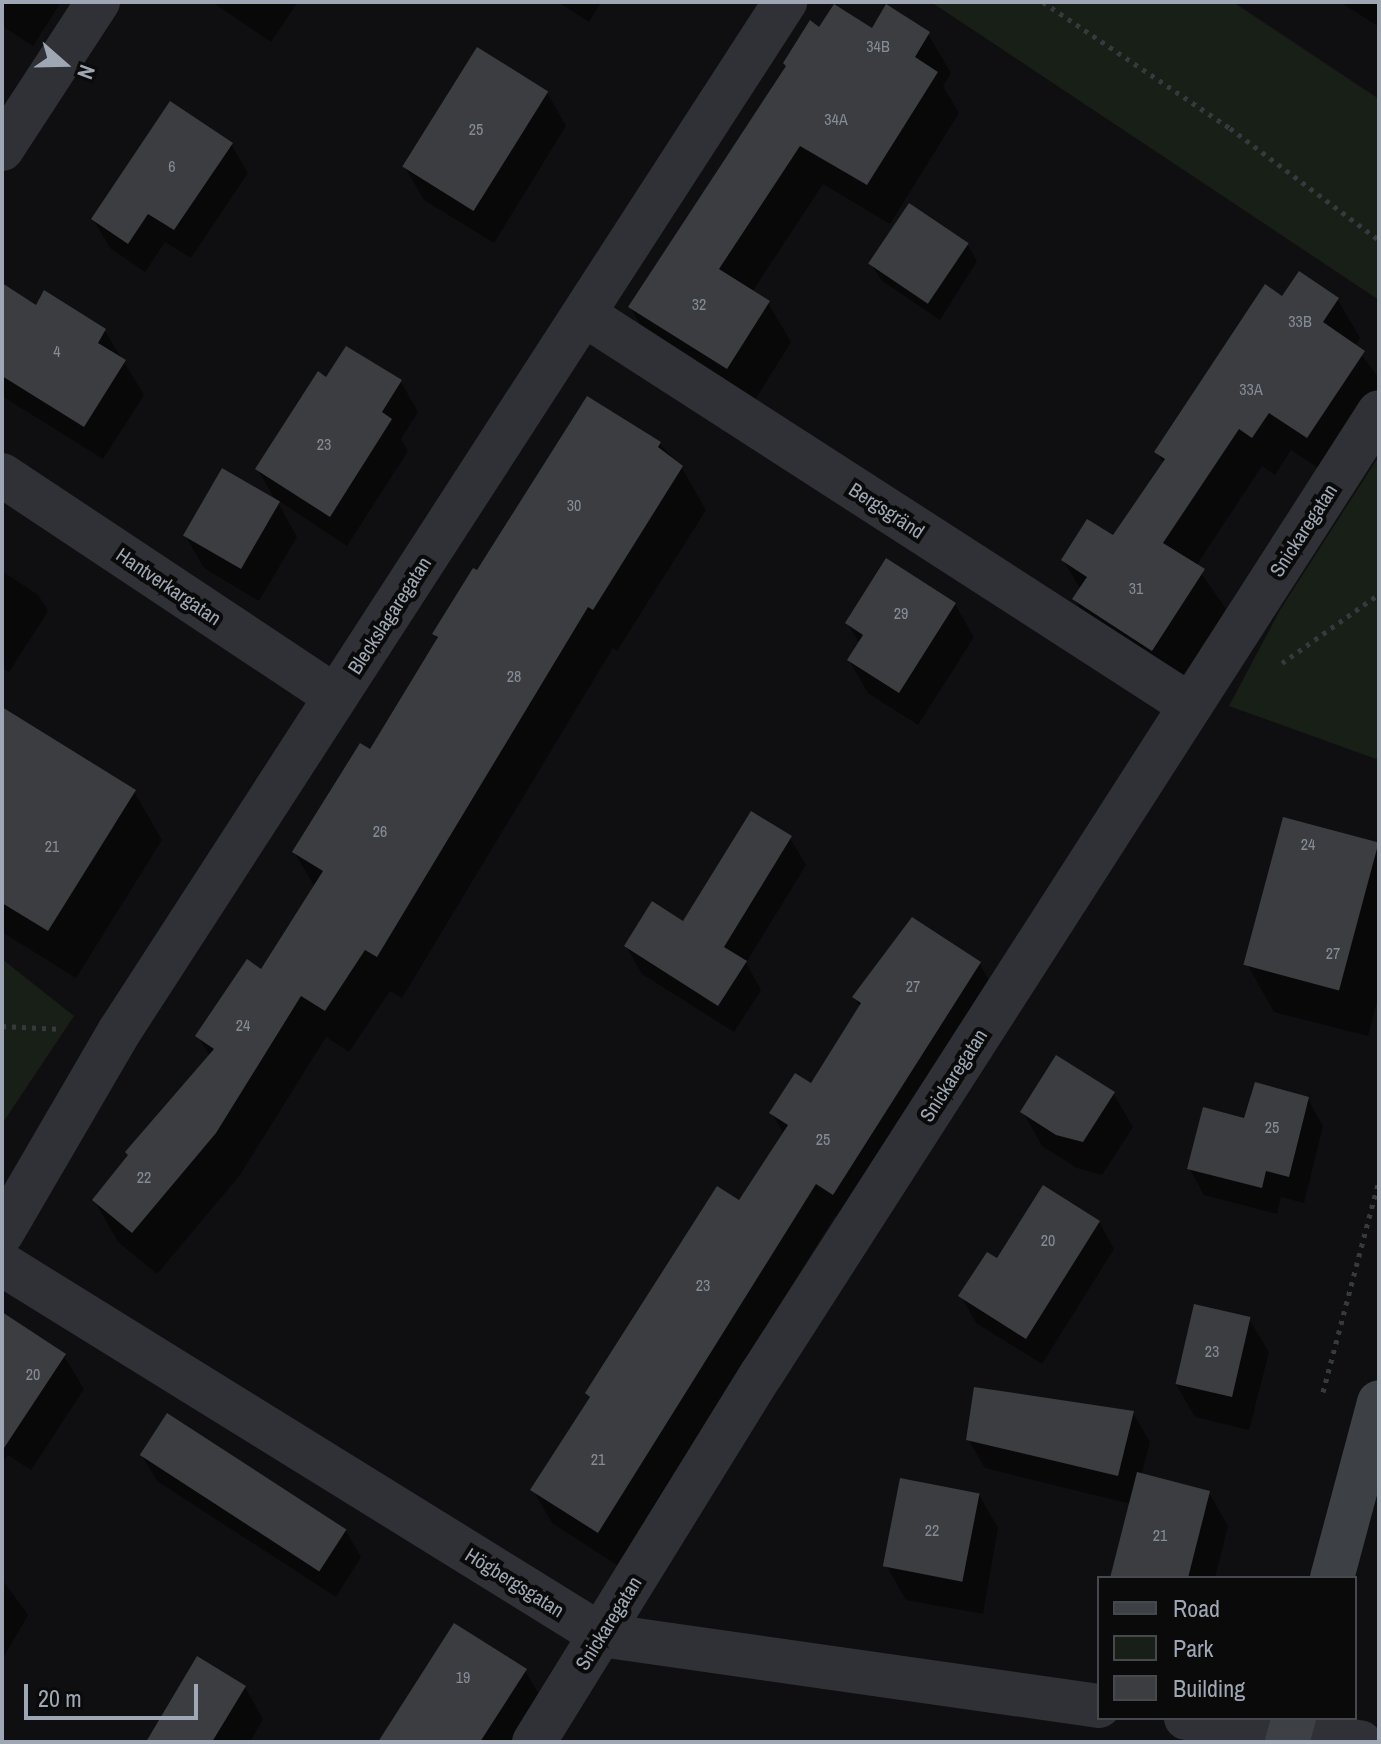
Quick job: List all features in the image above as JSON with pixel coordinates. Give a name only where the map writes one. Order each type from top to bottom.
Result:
[{"type":"main road","points":[[1333,1576],[1379,1402]]},
{"type":"street","points":[[2,149],[98,2]]},
{"type":"street","name":"Bleckslagaregatan","points":[[2,1233],[119,1032],[785,2]]},
{"type":"street","name":"Bergsgränd","points":[[585,315],[1190,705]]},
{"type":"street","name":"Snickaregatan","points":[[534,1742],[1190,705],[1379,412]]},
{"type":"street","name":"Hantverkargatan","points":[[2,475],[335,696]]},
{"type":"street","name":"Högbergsgatan","points":[[2,1264],[601,1635],[1097,1706]]},
{"type":"street","points":[[1202,1720],[1360,1742]]},
{"type":"path","points":[[1043,2],[1230,128],[1379,240]]},
{"type":"path","points":[[1323,1394],[1379,1180]]},
{"type":"green space","points":[[931,2],[1233,2],[1379,99],[1379,300]]},
{"type":"green space","points":[[1379,456],[1379,760],[1229,706],[1280,610]]},
{"type":"green space","points":[[2,959],[74,1016],[2,1124]]},
{"type":"building","points":[[834,4],[872,28],[886,4],[930,32],[915,57],[938,72],[867,185],[800,146],[719,269],[770,301],[727,369],[628,307],[786,66],[783,63],[810,20],[819,27]]},
{"type":"building","points":[[477,47],[548,92],[474,211],[402,167]]},
{"type":"building","points":[[170,101],[233,143],[174,230],[148,214],[128,244],[91,219]]},
{"type":"building","points":[[909,203],[969,243],[928,304],[868,264]]},
{"type":"building","points":[[1299,271],[1339,298],[1323,322],[1365,351],[1307,438],[1269,413],[1252,438],[1239,429],[1163,543],[1205,569],[1152,651],[1072,599],[1087,577],[1061,560],[1087,519],[1113,535],[1165,459],[1154,452],[1265,284],[1282,296]]},
{"type":"building","points":[[2,283],[36,305],[44,290],[106,329],[98,343],[126,360],[84,427],[2,376]]},
{"type":"building","points":[[346,346],[402,380],[382,412],[392,419],[330,517],[255,469],[318,371],[326,377]]},
{"type":"building","points":[[587,396],[661,442],[658,447],[683,466],[593,610],[588,607],[377,957],[365,950],[325,1011],[301,996],[216,1133],[132,1233],[92,1200],[128,1155],[125,1152],[214,1049],[195,1036],[247,959],[261,969],[323,871],[292,852],[360,743],[370,749],[438,637],[432,634],[473,568],[477,570]]},
{"type":"building","points":[[222,468],[280,502],[241,569],[183,536]]},
{"type":"building","points":[[886,558],[956,603],[899,693],[847,660],[863,635],[845,623]]},
{"type":"building","points":[[2,707],[136,790],[48,931],[2,903]]},
{"type":"building","points":[[751,811],[792,836],[724,947],[747,961],[718,1006],[624,946],[652,901],[683,921]]},
{"type":"building","points":[[1283,817],[1379,843],[1339,990],[1243,965]]},
{"type":"building","points":[[912,917],[981,962],[833,1195],[816,1184],[598,1533],[530,1490],[590,1397],[585,1393],[717,1186],[739,1200],[788,1125],[769,1113],[795,1073],[811,1083],[861,1003],[852,997]]},
{"type":"building","points":[[1056,1055],[1115,1092],[1083,1142],[1056,1135],[1020,1112]]},
{"type":"building","points":[[1255,1082],[1309,1097],[1289,1177],[1266,1171],[1262,1188],[1187,1169],[1203,1107],[1244,1118]]},
{"type":"building","points":[[1043,1185],[1100,1221],[1026,1339],[958,1296],[987,1252],[997,1258]]},
{"type":"building","points":[[1194,1304],[1251,1317],[1232,1397],[1176,1384]]},
{"type":"building","points":[[2,1312],[66,1354],[2,1451]]},
{"type":"building","points":[[974,1387],[1134,1411],[1118,1476],[966,1440]]},
{"type":"building","points":[[167,1413],[346,1530],[319,1571],[140,1455]]},
{"type":"building","points":[[1137,1472],[1210,1491],[1189,1576],[1111,1576]]},
{"type":"building","points":[[900,1478],[980,1493],[962,1582],[883,1566]]},
{"type":"building","points":[[454,1623],[527,1669],[480,1742],[378,1742]]},
{"type":"building","points":[[197,1656],[246,1686],[212,1742],[146,1742]]}]
